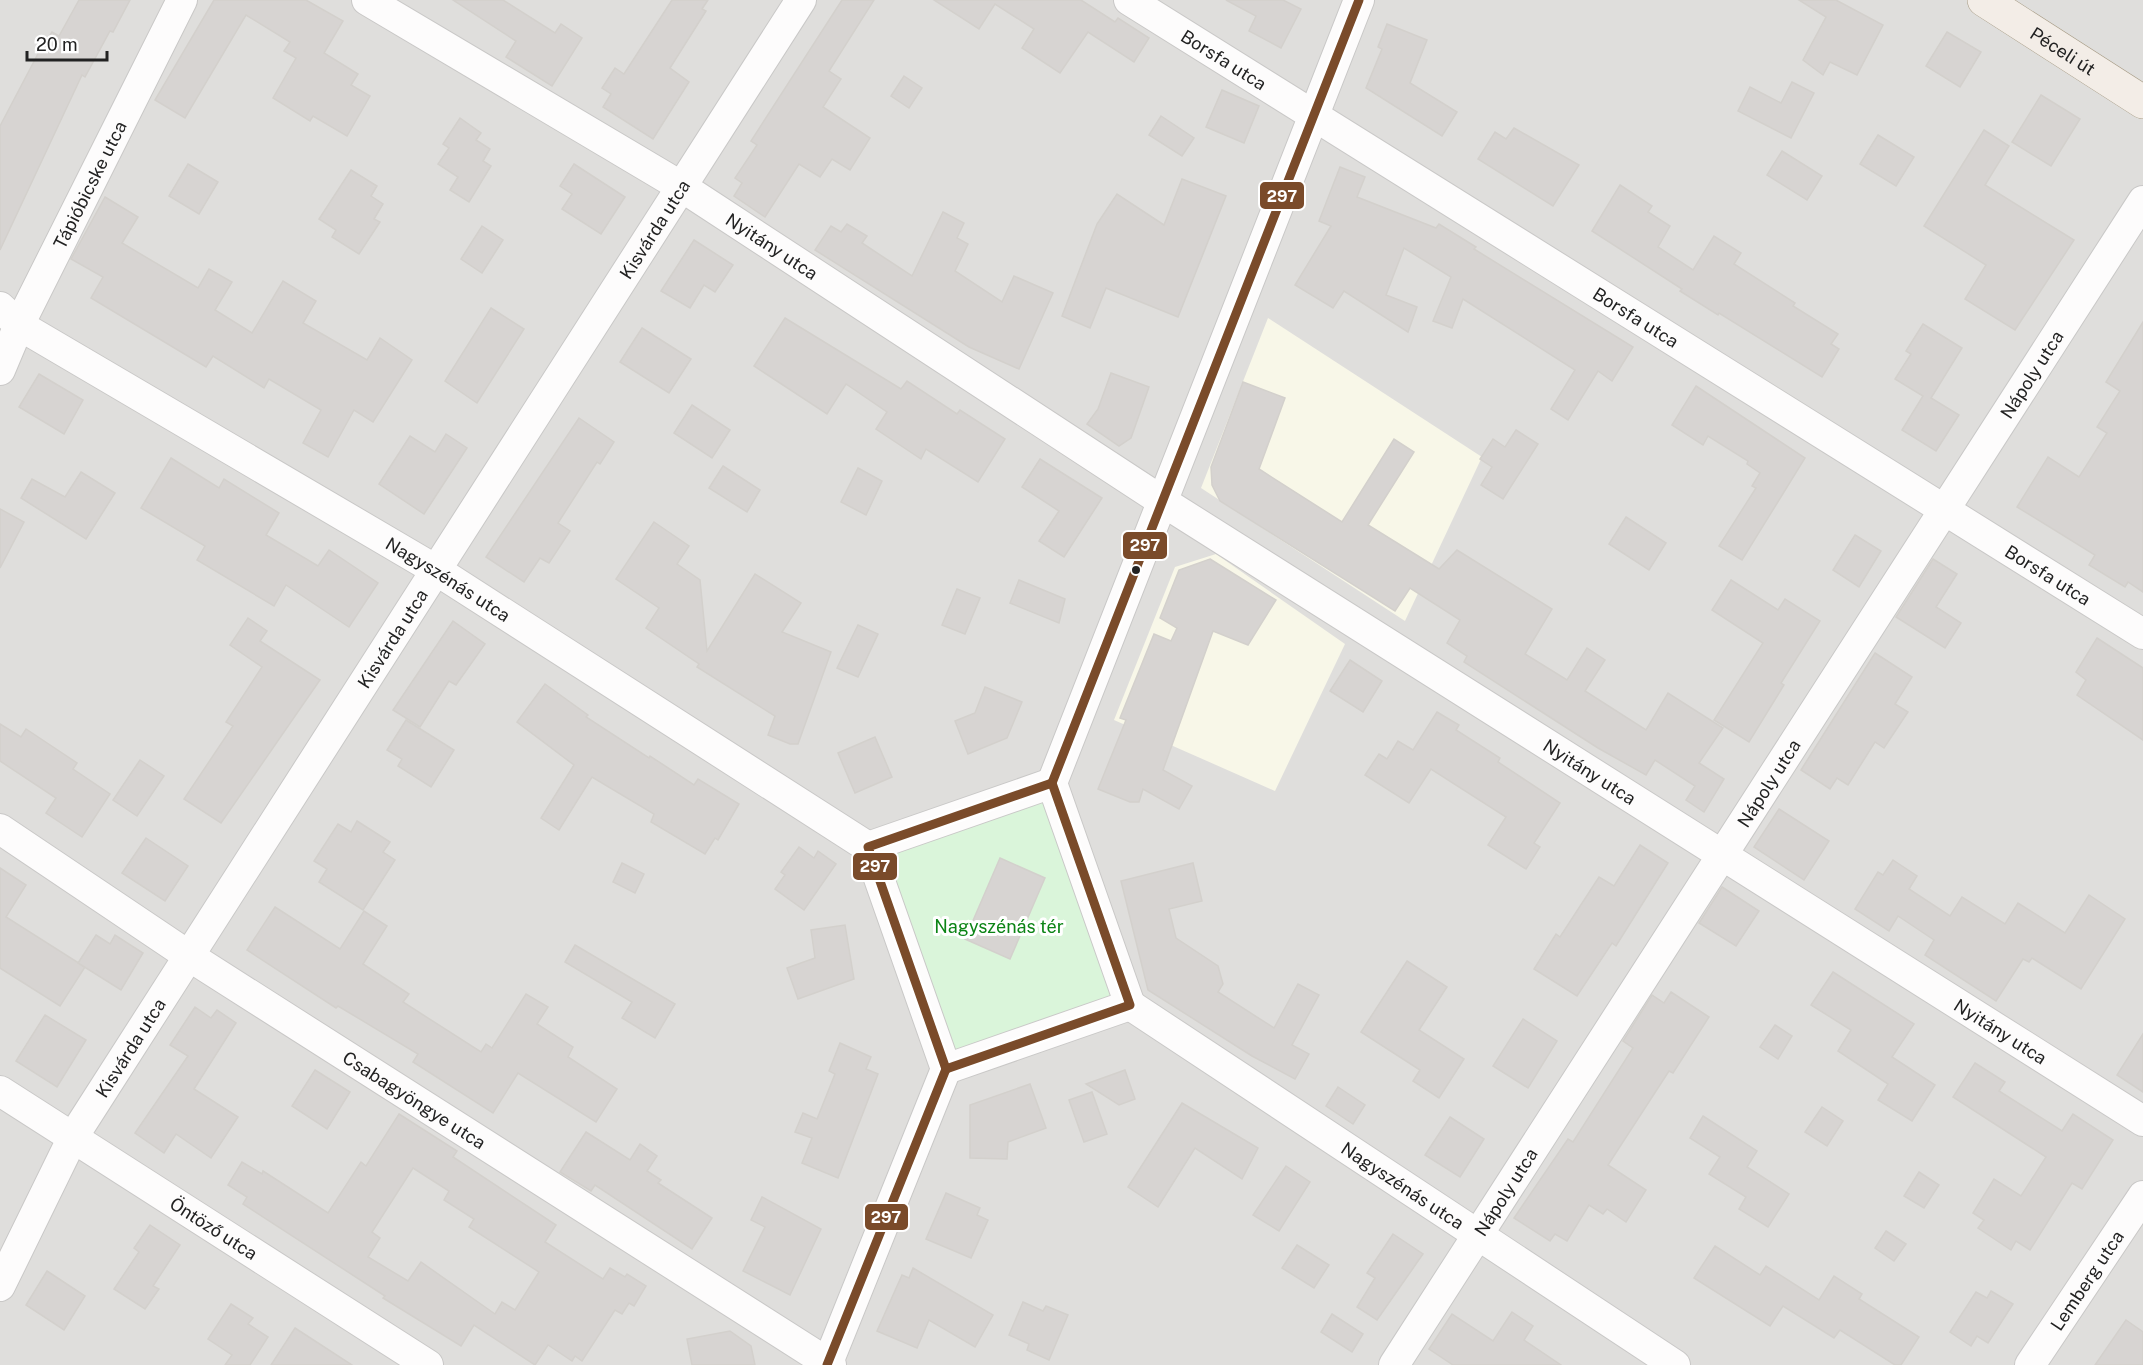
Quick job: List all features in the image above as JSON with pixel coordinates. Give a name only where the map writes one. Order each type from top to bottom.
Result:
[{"type":"main road","name":"Péceli út","points":[[1997,3],[2143,102]]},
{"type":"street","name":"Tápióbicske utca","points":[[0,370],[10,316],[182,0]]},
{"type":"street","name":"Nyitány utca","points":[[367,0],[682,187],[1162,501],[2143,1121]]},
{"type":"street","name":"Kisvárda utca","points":[[0,1287],[73,1137],[801,0]]},
{"type":"street","name":"Borsfa utca","points":[[1129,0],[2143,634]]},
{"type":"street","points":[[946,1069],[1130,1005],[1052,783],[1359,0]]},
{"type":"street","name":"Nápoly utca","points":[[1394,1365],[2143,201]]},
{"type":"street","name":"Nagyszénás utca","points":[[10,316],[436,570],[868,847]]},
{"type":"street","points":[[828,1364],[946,1069],[868,847],[1052,783]]},
{"type":"street","name":"Csabagyöngye utca","points":[[0,829],[189,956],[828,1364]]},
{"type":"street","name":"Nagyszénás utca","points":[[1130,1005],[1675,1365]]},
{"type":"street","name":"Öntöző utca","points":[[0,1091],[428,1365]]},
{"type":"street","name":"Lemberg utca","points":[[2030,1365],[2143,1196]]},
{"type":"shaded area","points":[[0,0],[2143,0],[2143,1365],[0,1365]]},
{"type":"shaded area","points":[[1268,318],[1482,457],[1405,621],[1201,488]]},
{"type":"shaded area","points":[[1216,554],[1345,644],[1275,791],[1114,720],[1175,567]]},
{"type":"green space","name":"Nagyszénás tér","points":[[1052,783],[1130,1005],[946,1069],[868,847]]},
{"type":"building","points":[[79,0],[130,0],[85,77],[82,75],[0,250],[0,126],[39,52],[52,32],[59,36]]},
{"type":"building","points":[[214,0],[306,0],[343,21],[324,53],[358,74],[351,85],[370,96],[347,136],[313,116],[310,121],[273,98],[296,58],[284,51],[290,42],[246,15],[185,118],[155,100]]},
{"type":"building","points":[[453,0],[503,0],[555,33],[561,24],[582,38],[552,86],[506,57],[516,41]]},
{"type":"building","points":[[672,0],[708,0],[702,9],[706,11],[670,68],[689,82],[653,139],[603,107],[611,94],[602,88],[615,68],[624,74]]},
{"type":"building","points":[[842,0],[874,0],[829,71],[841,79],[823,107],[870,138],[850,170],[832,159],[820,177],[799,164],[765,217],[734,196],[742,183],[735,178],[757,145],[751,141]]},
{"type":"building","points":[[934,0],[1081,0],[1115,22],[1118,18],[1149,38],[1134,62],[1088,32],[1060,73],[1022,48],[1034,29],[995,4],[979,29]]},
{"type":"building","points":[[1226,0],[1283,0],[1301,9],[1281,48],[1249,31],[1256,16]]},
{"type":"building","points":[[1799,0],[1836,0],[1883,25],[1857,75],[1830,62],[1823,75],[1803,60],[1826,17]]},
{"type":"building","points":[[1387,24],[1427,40],[1410,83],[1457,112],[1442,136],[1366,88],[1382,49],[1378,47]]},
{"type":"building","points":[[1947,32],[1981,52],[1960,87],[1926,66]]},
{"type":"building","points":[[904,76],[922,88],[909,108],[891,96]]},
{"type":"building","points":[[1792,82],[1814,93],[1791,138],[1738,111],[1750,87],[1781,103]]},
{"type":"building","points":[[1222,90],[1259,106],[1244,143],[1206,127]]},
{"type":"building","points":[[2041,95],[2080,119],[2051,166],[2012,142]]},
{"type":"building","points":[[1161,116],[1194,138],[1182,156],[1149,135]]},
{"type":"building","points":[[460,118],[481,133],[476,140],[490,149],[483,161],[491,166],[469,202],[450,190],[458,177],[438,164],[449,148],[443,144]]},
{"type":"building","points":[[1514,128],[1579,165],[1553,206],[1478,159],[1495,132],[1506,139]]},
{"type":"building","points":[[1984,130],[2009,146],[1985,185],[2074,240],[2015,330],[1965,299],[1986,265],[1924,226]]},
{"type":"building","points":[[1878,135],[1914,157],[1896,186],[1860,164]]},
{"type":"building","points":[[1782,151],[1822,176],[1807,200],[1767,175]]},
{"type":"building","points":[[188,164],[218,182],[199,214],[169,196]]},
{"type":"building","points":[[574,164],[625,197],[601,234],[562,209],[572,194],[560,186]]},
{"type":"building","points":[[1340,167],[1365,177],[1357,197],[1436,228],[1439,224],[1476,247],[1474,249],[1633,347],[1612,381],[1598,371],[1568,420],[1551,409],[1575,370],[1463,299],[1452,328],[1433,321],[1451,277],[1404,248],[1386,295],[1417,307],[1408,332],[1344,291],[1333,308],[1295,285],[1331,226],[1319,221]]},
{"type":"building","points":[[351,170],[377,186],[371,196],[383,204],[374,219],[380,222],[359,254],[332,237],[336,230],[319,219]]},
{"type":"building","points":[[1182,179],[1226,196],[1178,317],[1106,288],[1090,328],[1062,316],[1097,224],[1117,194],[1164,225]]},
{"type":"building","points":[[1620,185],[1652,206],[1648,212],[1670,226],[1658,247],[1693,270],[1714,236],[1741,253],[1734,264],[1795,303],[1793,306],[1838,334],[1831,344],[1839,349],[1822,377],[1680,291],[1682,289],[1592,231]]},
{"type":"building","points":[[105,197],[138,217],[122,243],[198,288],[209,269],[232,282],[215,310],[252,333],[283,281],[316,301],[303,323],[367,360],[380,338],[412,360],[373,422],[354,410],[328,457],[303,443],[321,410],[269,379],[264,388],[213,356],[206,367],[91,298],[103,277],[71,259]]},
{"type":"building","points":[[943,212],[964,223],[957,238],[968,244],[955,271],[1002,302],[1014,276],[1053,293],[1019,369],[969,347],[815,250],[831,226],[841,232],[847,224],[867,236],[862,243],[912,276]]},
{"type":"building","points":[[482,226],[503,240],[482,273],[461,259]]},
{"type":"building","points":[[694,240],[733,265],[715,292],[704,285],[690,308],[661,291]]},
{"type":"building","points":[[491,308],[524,329],[477,403],[445,381]]},
{"type":"building","points":[[785,318],[901,389],[907,381],[957,414],[960,410],[1005,439],[978,482],[926,449],[921,459],[876,429],[887,412],[846,384],[827,414],[754,366]]},
{"type":"building","points":[[2143,322],[2143,592],[2128,582],[2125,587],[2089,565],[2095,555],[2017,507],[2048,457],[2079,477],[2107,433],[2097,427],[2120,391],[2106,382]]},
{"type":"building","points":[[1923,324],[1962,348],[1931,398],[1959,415],[1936,451],[1902,430],[1923,396],[1895,379],[1911,354],[1906,351]]},
{"type":"building","points":[[642,328],[691,359],[669,393],[620,362]]},
{"type":"building","points":[[1111,373],[1149,387],[1131,438],[1119,446],[1087,424],[1098,409]]},
{"type":"building","points":[[39,374],[83,400],[64,434],[19,407]]},
{"type":"building","points":[[1243,382],[1285,398],[1259,469],[1342,522],[1394,439],[1414,452],[1368,525],[1439,569],[1457,550],[1552,609],[1525,654],[1567,680],[1587,648],[1605,660],[1585,691],[1646,730],[1668,693],[1723,728],[1699,763],[1724,779],[1704,812],[1686,800],[1695,786],[1655,760],[1646,775],[1598,748],[1464,662],[1467,656],[1447,643],[1460,620],[1410,588],[1395,611],[1220,501],[1212,485],[1211,467]]},
{"type":"building","points":[[1696,386],[1805,458],[1742,560],[1719,546],[1756,488],[1752,486],[1760,473],[1747,464],[1748,461],[1708,436],[1703,445],[1672,425]]},
{"type":"building","points":[[692,405],[730,430],[712,458],[674,433]]},
{"type":"building","points":[[579,418],[614,442],[600,464],[597,462],[558,523],[570,531],[549,563],[540,558],[524,582],[486,557]]},
{"type":"building","points":[[1516,430],[1538,444],[1503,499],[1481,485],[1492,467],[1480,459],[1493,439],[1505,447]]},
{"type":"building","points":[[446,434],[467,448],[424,514],[379,484],[410,436],[435,452]]},
{"type":"building","points":[[171,458],[219,488],[224,479],[279,513],[266,535],[318,566],[329,550],[378,583],[349,627],[286,585],[274,606],[197,560],[205,546],[141,508]]},
{"type":"building","points":[[1040,459],[1102,498],[1064,557],[1039,541],[1059,511],[1022,487]]},
{"type":"building","points":[[723,466],[760,490],[747,512],[709,488]]},
{"type":"building","points":[[858,468],[882,481],[866,515],[841,502]]},
{"type":"building","points":[[81,472],[115,493],[86,539],[21,498],[32,479],[65,497]]},
{"type":"building","points":[[0,509],[24,522],[0,568]]},
{"type":"building","points":[[1626,517],[1666,543],[1649,570],[1609,544]]},
{"type":"building","points":[[654,522],[689,546],[677,564],[700,580],[707,651],[755,574],[801,603],[782,632],[831,652],[798,744],[790,744],[768,735],[775,716],[697,667],[699,664],[646,628],[659,608],[616,579]]},
{"type":"building","points":[[1855,535],[1881,551],[1859,587],[1833,570]]},
{"type":"building","points":[[1210,559],[1276,600],[1248,645],[1213,631],[1163,770],[1192,786],[1179,809],[1143,789],[1139,802],[1130,802],[1098,789],[1126,720],[1120,718],[1154,634],[1171,641],[1177,628],[1160,618],[1179,570]]},
{"type":"building","points":[[1933,559],[1957,574],[1936,607],[1961,623],[1945,648],[1896,617]]},
{"type":"building","points":[[1019,580],[1065,599],[1059,623],[1010,603]]},
{"type":"building","points":[[1731,580],[1778,610],[1785,599],[1820,621],[1781,683],[1784,685],[1749,742],[1714,720],[1763,643],[1712,610]]},
{"type":"building","points":[[957,589],[980,598],[965,634],[942,625]]},
{"type":"building","points":[[248,618],[267,631],[260,641],[320,680],[221,823],[184,799],[233,726],[226,722],[262,667],[230,645]]},
{"type":"building","points":[[453,621],[485,644],[456,685],[449,681],[420,727],[393,710]]},
{"type":"building","points":[[858,625],[878,634],[858,677],[837,668]]},
{"type":"building","points":[[2097,638],[2143,668],[2143,740],[2077,695],[2086,680],[2076,672]]},
{"type":"building","points":[[1875,653],[1912,677],[1895,704],[1908,712],[1884,748],[1875,742],[1848,785],[1837,778],[1830,789],[1801,770]]},
{"type":"building","points":[[1350,660],[1382,681],[1363,712],[1330,691]]},
{"type":"building","points":[[545,684],[588,715],[586,717],[649,758],[650,756],[694,785],[698,779],[739,804],[718,840],[715,838],[705,854],[651,822],[654,814],[592,777],[559,830],[541,818],[574,765],[517,722]]},
{"type":"building","points":[[985,687],[1022,702],[1007,738],[968,754],[955,721],[975,713]]},
{"type":"building","points":[[1437,712],[1459,725],[1456,730],[1500,758],[1498,762],[1560,803],[1534,843],[1540,847],[1526,869],[1488,845],[1506,817],[1431,769],[1409,803],[1365,775],[1379,754],[1387,759],[1398,741],[1413,750]]},
{"type":"building","points":[[406,720],[454,750],[431,787],[398,766],[402,759],[387,750]]},
{"type":"building","points":[[0,724],[21,737],[26,729],[77,763],[73,769],[110,794],[82,837],[46,813],[56,798],[0,761]]},
{"type":"building","points":[[875,737],[892,777],[855,793],[838,753]]},
{"type":"building","points":[[140,760],[164,776],[137,816],[113,800]]},
{"type":"building","points":[[1779,809],[1829,841],[1804,880],[1754,847]]},
{"type":"building","points":[[357,821],[390,842],[383,852],[395,860],[363,910],[319,882],[327,869],[314,861],[338,824],[351,832]]},
{"type":"building","points":[[146,838],[188,866],[165,901],[122,873]]},
{"type":"building","points":[[1640,845],[1668,863],[1616,946],[1612,943],[1577,996],[1534,969],[1556,934],[1560,937],[1599,877],[1614,886]]},
{"type":"building","points":[[799,847],[814,858],[818,851],[836,864],[804,910],[775,889],[785,875],[781,872]]},
{"type":"building","points":[[1000,858],[1045,878],[1010,959],[965,939]]},
{"type":"building","points":[[1893,860],[1917,876],[1909,889],[1950,916],[1962,897],[2005,924],[2018,903],[2065,933],[2089,895],[2125,919],[2081,989],[2032,958],[2029,962],[2023,959],[1996,1001],[1925,955],[1934,940],[1898,916],[1889,931],[1855,909],[1878,872],[1883,875]]},
{"type":"building","points":[[622,863],[644,874],[635,893],[613,882]]},
{"type":"building","points":[[1193,863],[1202,901],[1169,909],[1176,938],[1218,966],[1223,984],[1218,992],[1274,1028],[1298,984],[1319,995],[1292,1045],[1309,1054],[1295,1079],[1252,1056],[1148,990],[1121,881]]},
{"type":"building","points":[[0,868],[26,885],[6,917],[85,967],[60,1006],[0,968]]},
{"type":"building","points":[[1722,887],[1759,911],[1736,946],[1699,923]]},
{"type":"building","points":[[275,907],[340,949],[364,911],[387,926],[363,964],[409,994],[403,1002],[481,1052],[486,1044],[492,1048],[526,994],[548,1007],[537,1024],[573,1047],[568,1057],[617,1089],[596,1122],[518,1073],[493,1113],[413,1062],[418,1054],[338,1006],[336,1008],[247,950]]},
{"type":"building","points":[[845,925],[854,979],[798,999],[787,968],[815,958],[811,930]]},
{"type":"building","points":[[96,935],[110,944],[115,935],[143,953],[121,990],[78,963]]},
{"type":"building","points":[[575,945],[675,1004],[655,1038],[622,1018],[632,1002],[565,962]]},
{"type":"building","points":[[1407,961],[1447,987],[1419,1030],[1464,1059],[1439,1098],[1413,1081],[1420,1070],[1361,1032]]},
{"type":"building","points":[[1833,972],[1914,1024],[1892,1057],[1935,1085],[1912,1121],[1878,1100],[1888,1084],[1838,1051],[1851,1030],[1811,1005]]},
{"type":"building","points":[[1671,992],[1709,1017],[1673,1073],[1669,1071],[1608,1165],[1646,1190],[1626,1222],[1607,1209],[1603,1214],[1589,1205],[1567,1241],[1555,1234],[1550,1241],[1514,1218],[1568,1139],[1573,1142],[1633,1048],[1623,1041],[1652,995],[1664,1003]]},
{"type":"building","points":[[195,1007],[211,1018],[217,1010],[236,1023],[194,1089],[238,1117],[211,1158],[176,1134],[164,1153],[135,1133],[188,1056],[170,1045]]},
{"type":"building","points":[[45,1015],[86,1040],[57,1087],[16,1061]]},
{"type":"building","points":[[1523,1019],[1557,1041],[1528,1088],[1493,1066]]},
{"type":"building","points":[[1775,1025],[1792,1036],[1778,1059],[1760,1047]]},
{"type":"building","points":[[2143,1034],[2143,1092],[2117,1075]]},
{"type":"building","points":[[840,1043],[871,1057],[866,1069],[878,1074],[838,1178],[802,1163],[812,1138],[795,1132],[803,1113],[817,1119],[835,1074],[829,1071]]},
{"type":"building","points":[[1975,1063],[2005,1082],[1999,1091],[2062,1131],[2073,1114],[2113,1140],[2082,1189],[2072,1183],[2030,1250],[2016,1241],[2011,1250],[1978,1228],[1984,1220],[1973,1213],[1994,1179],[2021,1196],[2046,1157],[1953,1097]]},
{"type":"building","points":[[315,1070],[350,1092],[327,1129],[292,1106]]},
{"type":"building","points":[[1125,1070],[1135,1099],[1119,1105],[1086,1084]]},
{"type":"building","points":[[1030,1084],[1046,1128],[1008,1142],[1007,1159],[970,1158],[970,1105]]},
{"type":"building","points":[[1338,1087],[1365,1105],[1353,1124],[1326,1106]]},
{"type":"building","points":[[1092,1092],[1107,1134],[1084,1142],[1069,1100]]},
{"type":"building","points":[[1182,1103],[1258,1148],[1242,1179],[1195,1148],[1158,1207],[1128,1187]]},
{"type":"building","points":[[1822,1107],[1843,1121],[1827,1146],[1805,1132]]},
{"type":"building","points":[[399,1114],[457,1151],[453,1157],[556,1225],[545,1242],[603,1279],[610,1268],[625,1277],[627,1274],[646,1286],[634,1306],[629,1303],[622,1314],[615,1310],[582,1361],[575,1356],[572,1361],[548,1345],[535,1365],[474,1325],[461,1346],[383,1298],[385,1296],[243,1204],[247,1197],[228,1185],[242,1162],[262,1174],[263,1171],[328,1213],[361,1162],[366,1166]],"holes":[[[413,1168],[449,1191],[444,1200],[474,1219],[469,1227],[539,1272],[515,1310],[502,1302],[495,1314],[421,1262],[408,1281],[368,1257],[380,1238],[372,1232]]]},
{"type":"building","points":[[1703,1116],[1757,1151],[1747,1167],[1789,1194],[1768,1227],[1739,1209],[1746,1197],[1709,1174],[1720,1157],[1690,1138]]},
{"type":"building","points":[[1450,1117],[1484,1139],[1460,1177],[1425,1155]]},
{"type":"building","points":[[586,1132],[630,1160],[640,1144],[657,1156],[647,1171],[661,1180],[658,1183],[712,1218],[692,1249],[595,1185],[591,1191],[560,1172]]},
{"type":"building","points":[[1286,1166],[1310,1182],[1279,1231],[1253,1215]]},
{"type":"building","points":[[1919,1172],[1939,1185],[1924,1208],[1904,1196]]},
{"type":"building","points":[[946,1193],[980,1208],[977,1215],[988,1220],[971,1258],[926,1239]]},
{"type":"building","points":[[762,1197],[821,1229],[790,1295],[743,1271],[765,1227],[751,1220]]},
{"type":"building","points":[[150,1225],[180,1245],[153,1286],[159,1289],[145,1309],[114,1289],[139,1252],[134,1248]]},
{"type":"building","points":[[1886,1231],[1906,1244],[1894,1261],[1875,1248]]},
{"type":"building","points":[[1393,1234],[1423,1254],[1377,1320],[1357,1307],[1375,1278],[1367,1273]]},
{"type":"building","points":[[1297,1245],[1329,1265],[1314,1288],[1282,1268]]},
{"type":"building","points":[[1715,1246],[1760,1275],[1766,1266],[1819,1300],[1834,1276],[1862,1294],[1859,1299],[1919,1337],[1901,1365],[1895,1365],[1840,1330],[1834,1338],[1783,1306],[1770,1326],[1694,1278]]},
{"type":"building","points":[[913,1268],[993,1315],[975,1347],[929,1320],[917,1348],[877,1331],[902,1275],[909,1278]]},
{"type":"building","points":[[47,1271],[85,1296],[64,1330],[26,1305]]},
{"type":"building","points":[[1991,1291],[2013,1304],[1988,1343],[1977,1336],[1971,1346],[1950,1332],[1976,1292],[1987,1298]]},
{"type":"building","points":[[1023,1302],[1043,1311],[1046,1306],[1068,1315],[1049,1360],[1027,1350],[1029,1344],[1009,1335]]},
{"type":"building","points":[[231,1304],[253,1318],[248,1324],[268,1337],[250,1365],[225,1365],[232,1355],[208,1339]]},
{"type":"building","points":[[1512,1312],[1533,1326],[1524,1340],[1561,1365],[1453,1365],[1429,1349],[1452,1314],[1493,1341]]},
{"type":"building","points":[[1332,1314],[1363,1334],[1352,1352],[1321,1332]]},
{"type":"building","points":[[2126,1320],[2143,1332],[2143,1365],[2095,1365]]},
{"type":"building","points":[[295,1328],[352,1365],[271,1365]]},
{"type":"building","points":[[730,1331],[751,1346],[755,1365],[692,1365],[687,1339]]},
{"type":"transit line","name":"297","points":[[1052,783],[1359,0]]},
{"type":"transit line","name":"297","points":[[946,1069],[868,847],[1052,783]]},
{"type":"transit line","name":"297","points":[[946,1069],[1130,1005],[1052,783]]},
{"type":"transit line","name":"297","points":[[827,1365],[946,1069]]}]
